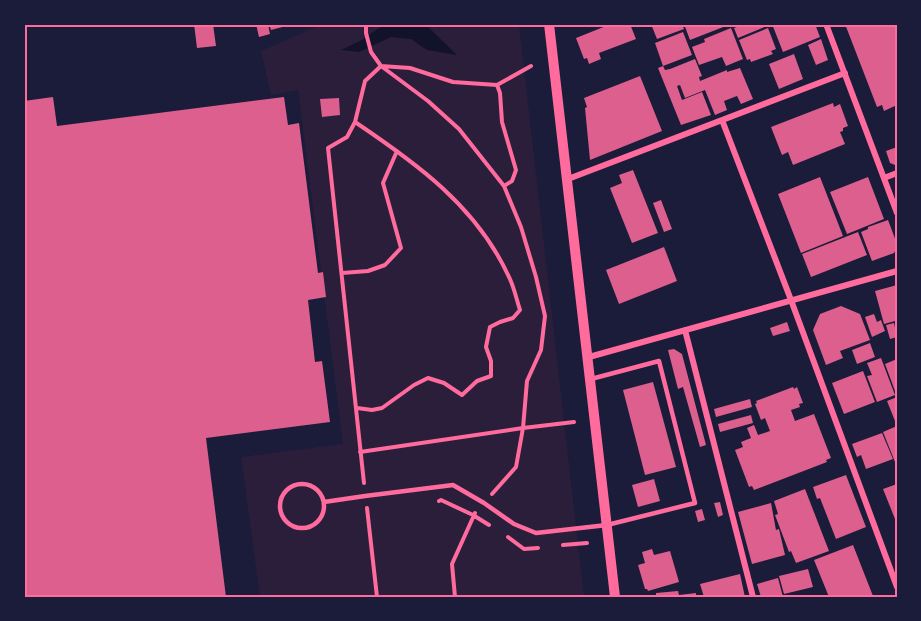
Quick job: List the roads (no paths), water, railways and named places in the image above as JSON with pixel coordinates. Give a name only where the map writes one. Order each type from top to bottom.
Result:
[{"type":"street","points":[[549,24],[615,597]]},
{"type":"street","points":[[826,24],[897,213]]},
{"type":"street","points":[[568,179],[845,73]]},
{"type":"street","points":[[722,120],[792,300],[897,587]]},
{"type":"street","points":[[884,178],[897,172]]},
{"type":"street","points":[[589,357],[897,271]]},
{"type":"street","points":[[686,330],[753,597]]},
{"type":"lane","points":[[324,502],[453,485],[514,524],[536,533],[607,525],[695,503],[659,361],[591,379]]},
{"type":"lane","points":[[296,485],[311,486],[317,490],[324,502],[324,510],[317,523],[303,529],[289,525],[280,513],[279,506],[284,492],[296,485]]}]
